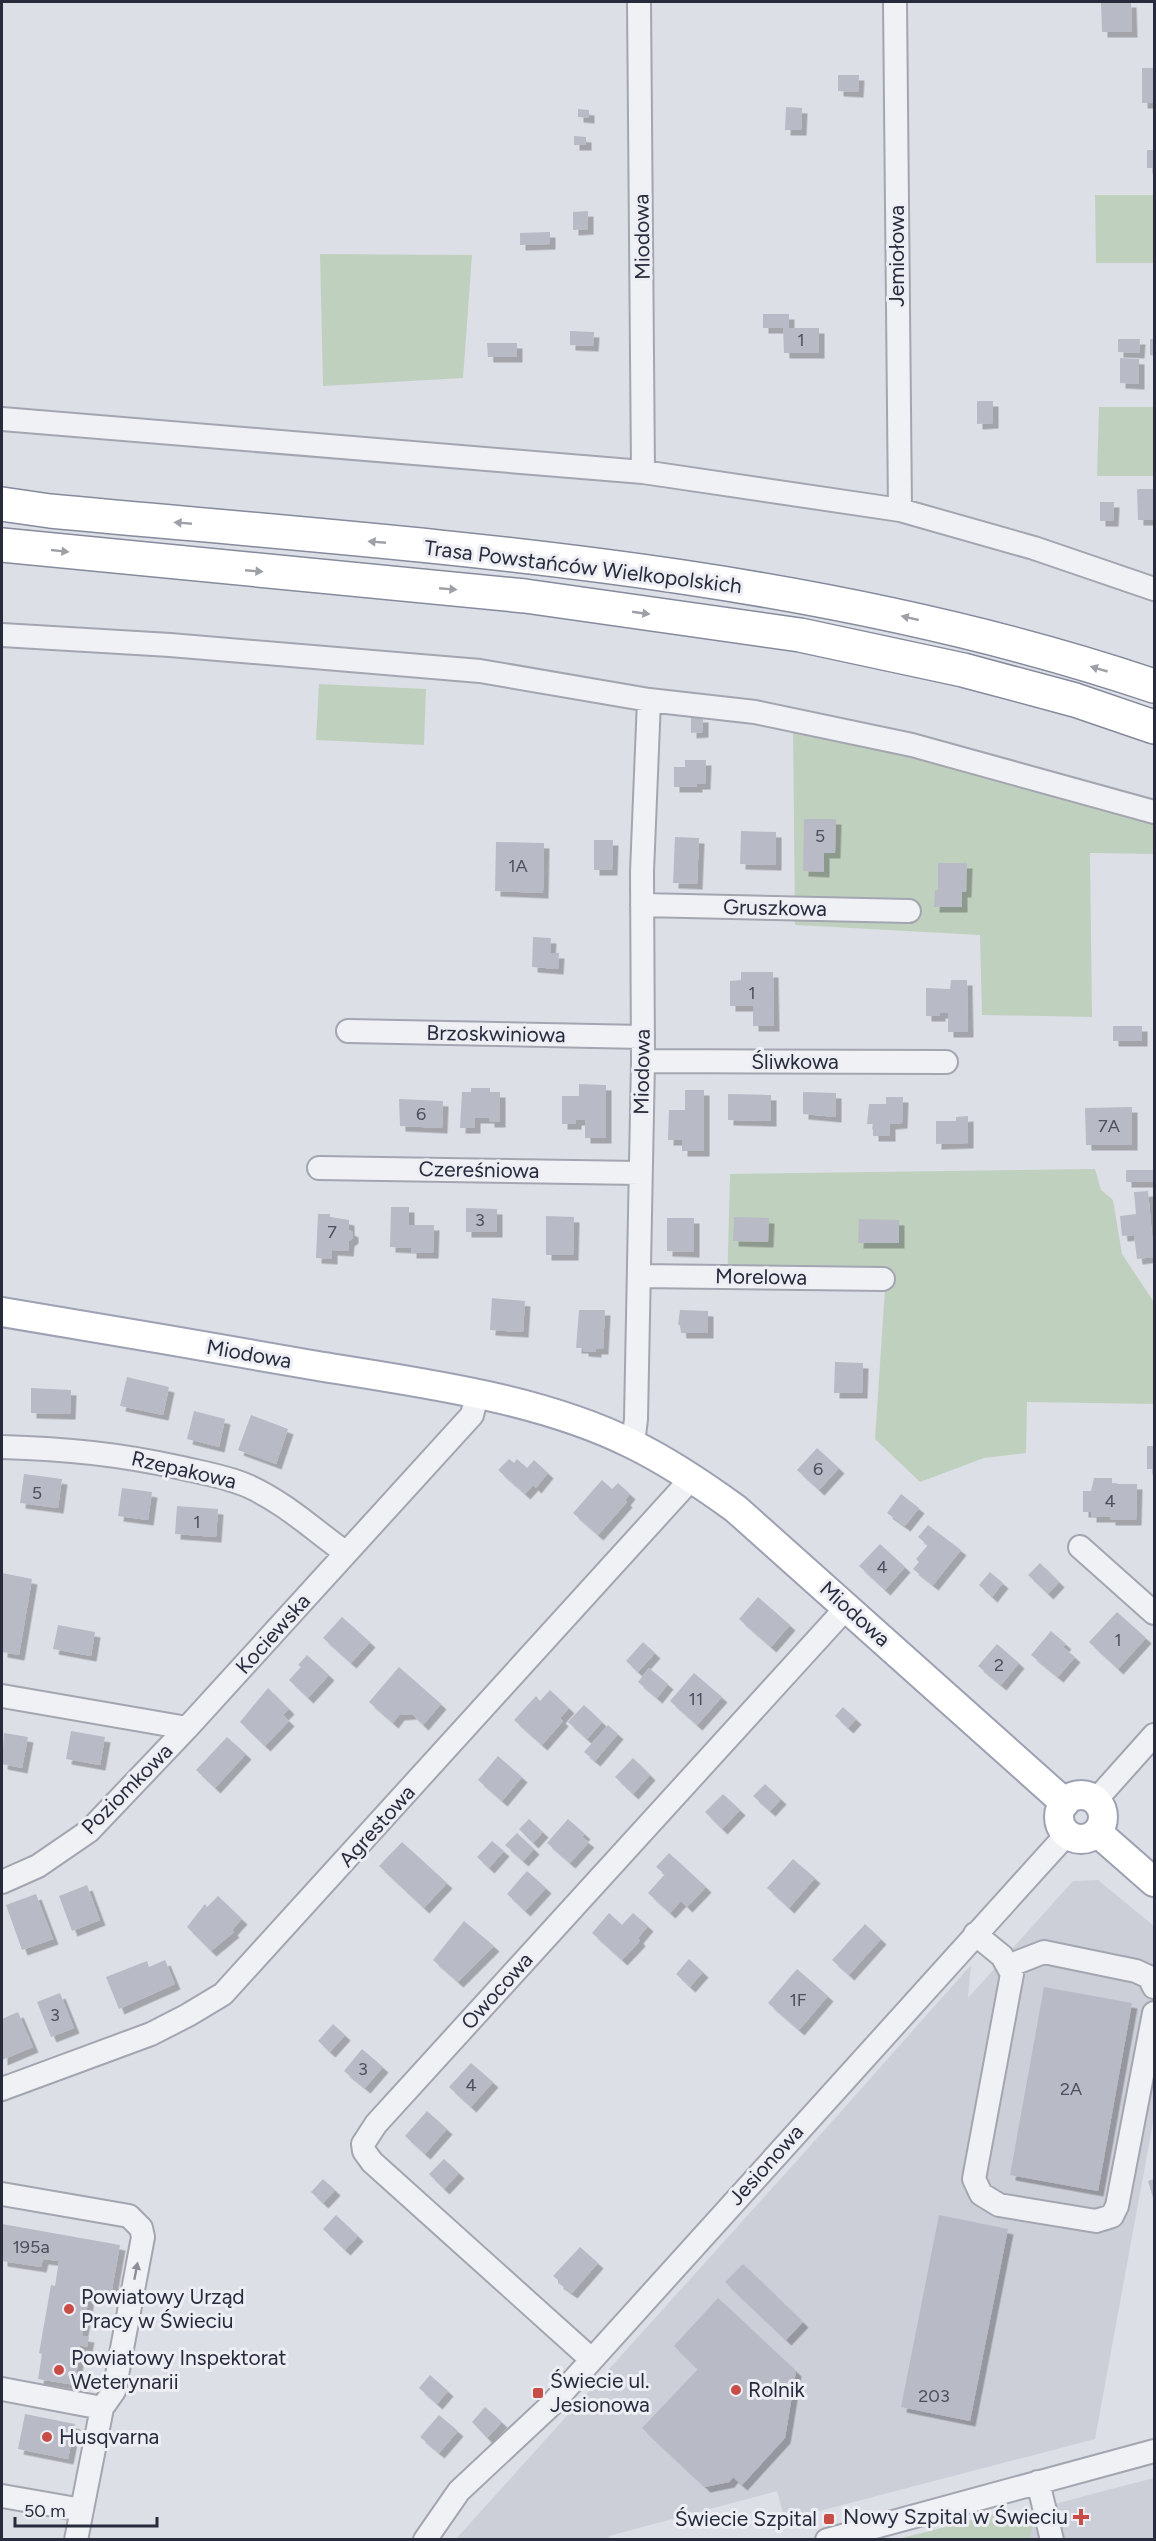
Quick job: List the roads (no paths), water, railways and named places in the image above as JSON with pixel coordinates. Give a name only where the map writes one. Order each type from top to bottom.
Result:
[{"type":"highway","name":"Trasa Powstańców Wielkopolskich","points":[[2,504],[50,511],[542,558],[706,580],[871,610],[984,635],[1155,686]]},
{"type":"highway","name":"Trasa Powstańców Wielkopolskich","points":[[2,545],[525,596],[800,635],[985,676],[1075,700],[1155,727]]},
{"type":"main road","name":"Miodowa","points":[[2,1312],[431,1385],[522,1404],[574,1420],[633,1444],[692,1478],[736,1509],[1065,1803]]},
{"type":"main road","points":[[1080,1795],[1095,1801],[1103,1816],[1097,1832],[1082,1839],[1067,1834],[1059,1818],[1065,1803],[1080,1795]]},
{"type":"main road","points":[[1097,1832],[1155,1882]]},
{"type":"street","name":"Miodowa","points":[[639,2],[643,472]]},
{"type":"street","name":"Jemiołowa","points":[[895,2],[900,510]]},
{"type":"street","points":[[2,418],[643,472],[900,510],[1034,548],[1155,589]]},
{"type":"street","points":[[2,635],[170,645],[480,671],[649,700],[755,712],[912,745],[1155,812]]},
{"type":"street","name":"Miodowa","points":[[633,1444],[636,1419],[643,1061],[642,905],[649,700]]},
{"type":"street","name":"Gruszkowa","points":[[642,905],[909,911]]},
{"type":"street","name":"Brzoskwiniowa","points":[[348,1032],[643,1037]]},
{"type":"street","name":"Śliwkowa","points":[[643,1061],[946,1062]]},
{"type":"street","name":"Czereśniowa","points":[[319,1168],[640,1173]]},
{"type":"street","name":"Morelowa","points":[[639,1276],[883,1278]]},
{"type":"street","name":"Kociewska","points":[[187,1728],[471,1415],[477,1395]]},
{"type":"street","name":"Rzepakowa","points":[[2,1447],[91,1451],[126,1456],[210,1474],[247,1485],[278,1502],[346,1553]]},
{"type":"street","name":"Agrestowa","points":[[2,2089],[151,2034],[223,1994],[692,1478]]},
{"type":"street","points":[[1080,1547],[1155,1613]]},
{"type":"street","name":"Owocowa","points":[[591,2359],[372,2162],[364,2151],[363,2144],[376,2124],[847,1607]]},
{"type":"street","points":[[2,1696],[187,1728]]},
{"type":"street","name":"Poziomkowa","points":[[2,1882],[38,1866],[89,1831],[187,1728]]},
{"type":"street","points":[[1095,1801],[1155,1735]]},
{"type":"street","name":"Jesionowa","points":[[425,2540],[459,2491],[551,2405],[1067,1834]]},
{"type":"street","points":[[975,1934],[1002,1956],[1012,1974],[974,2179],[981,2194],[999,2205],[1096,2221],[1112,2216],[1117,2206],[1155,2013]]},
{"type":"street","points":[[1008,1966],[1044,1952],[1136,1971],[1149,1977],[1155,1988]]},
{"type":"street","points":[[2,2194],[129,2216],[141,2228],[142,2237],[114,2391],[102,2408],[76,2540]]},
{"type":"street","points":[[2,2389],[102,2408]]},
{"type":"street","points":[[827,2540],[1155,2451]]},
{"type":"street","points":[[1038,2482],[1052,2540]]},
{"type":"street","name":"Jesionowa","points":[[432,2540],[459,2491]]},
{"type":"street","points":[[2,2496],[82,2510]]},
{"type":"place","name":"Powiatowy Urząd Pracy w Świeciu","points":[[69,2309]]},
{"type":"place","name":"Powiatowy Inspektorat Weterynarii","points":[[59,2370]]},
{"type":"place","name":"Rolnik","points":[[736,2390]]},
{"type":"place","name":"Świecie ul. Jesionowa","points":[[538,2393]]},
{"type":"place","name":"Husqvarna","points":[[47,2437]]},
{"type":"place","name":"Nowy Szpital w Świeciu","points":[[1081,2517]]},
{"type":"place","name":"Świecie Szpital","points":[[829,2519]]}]
